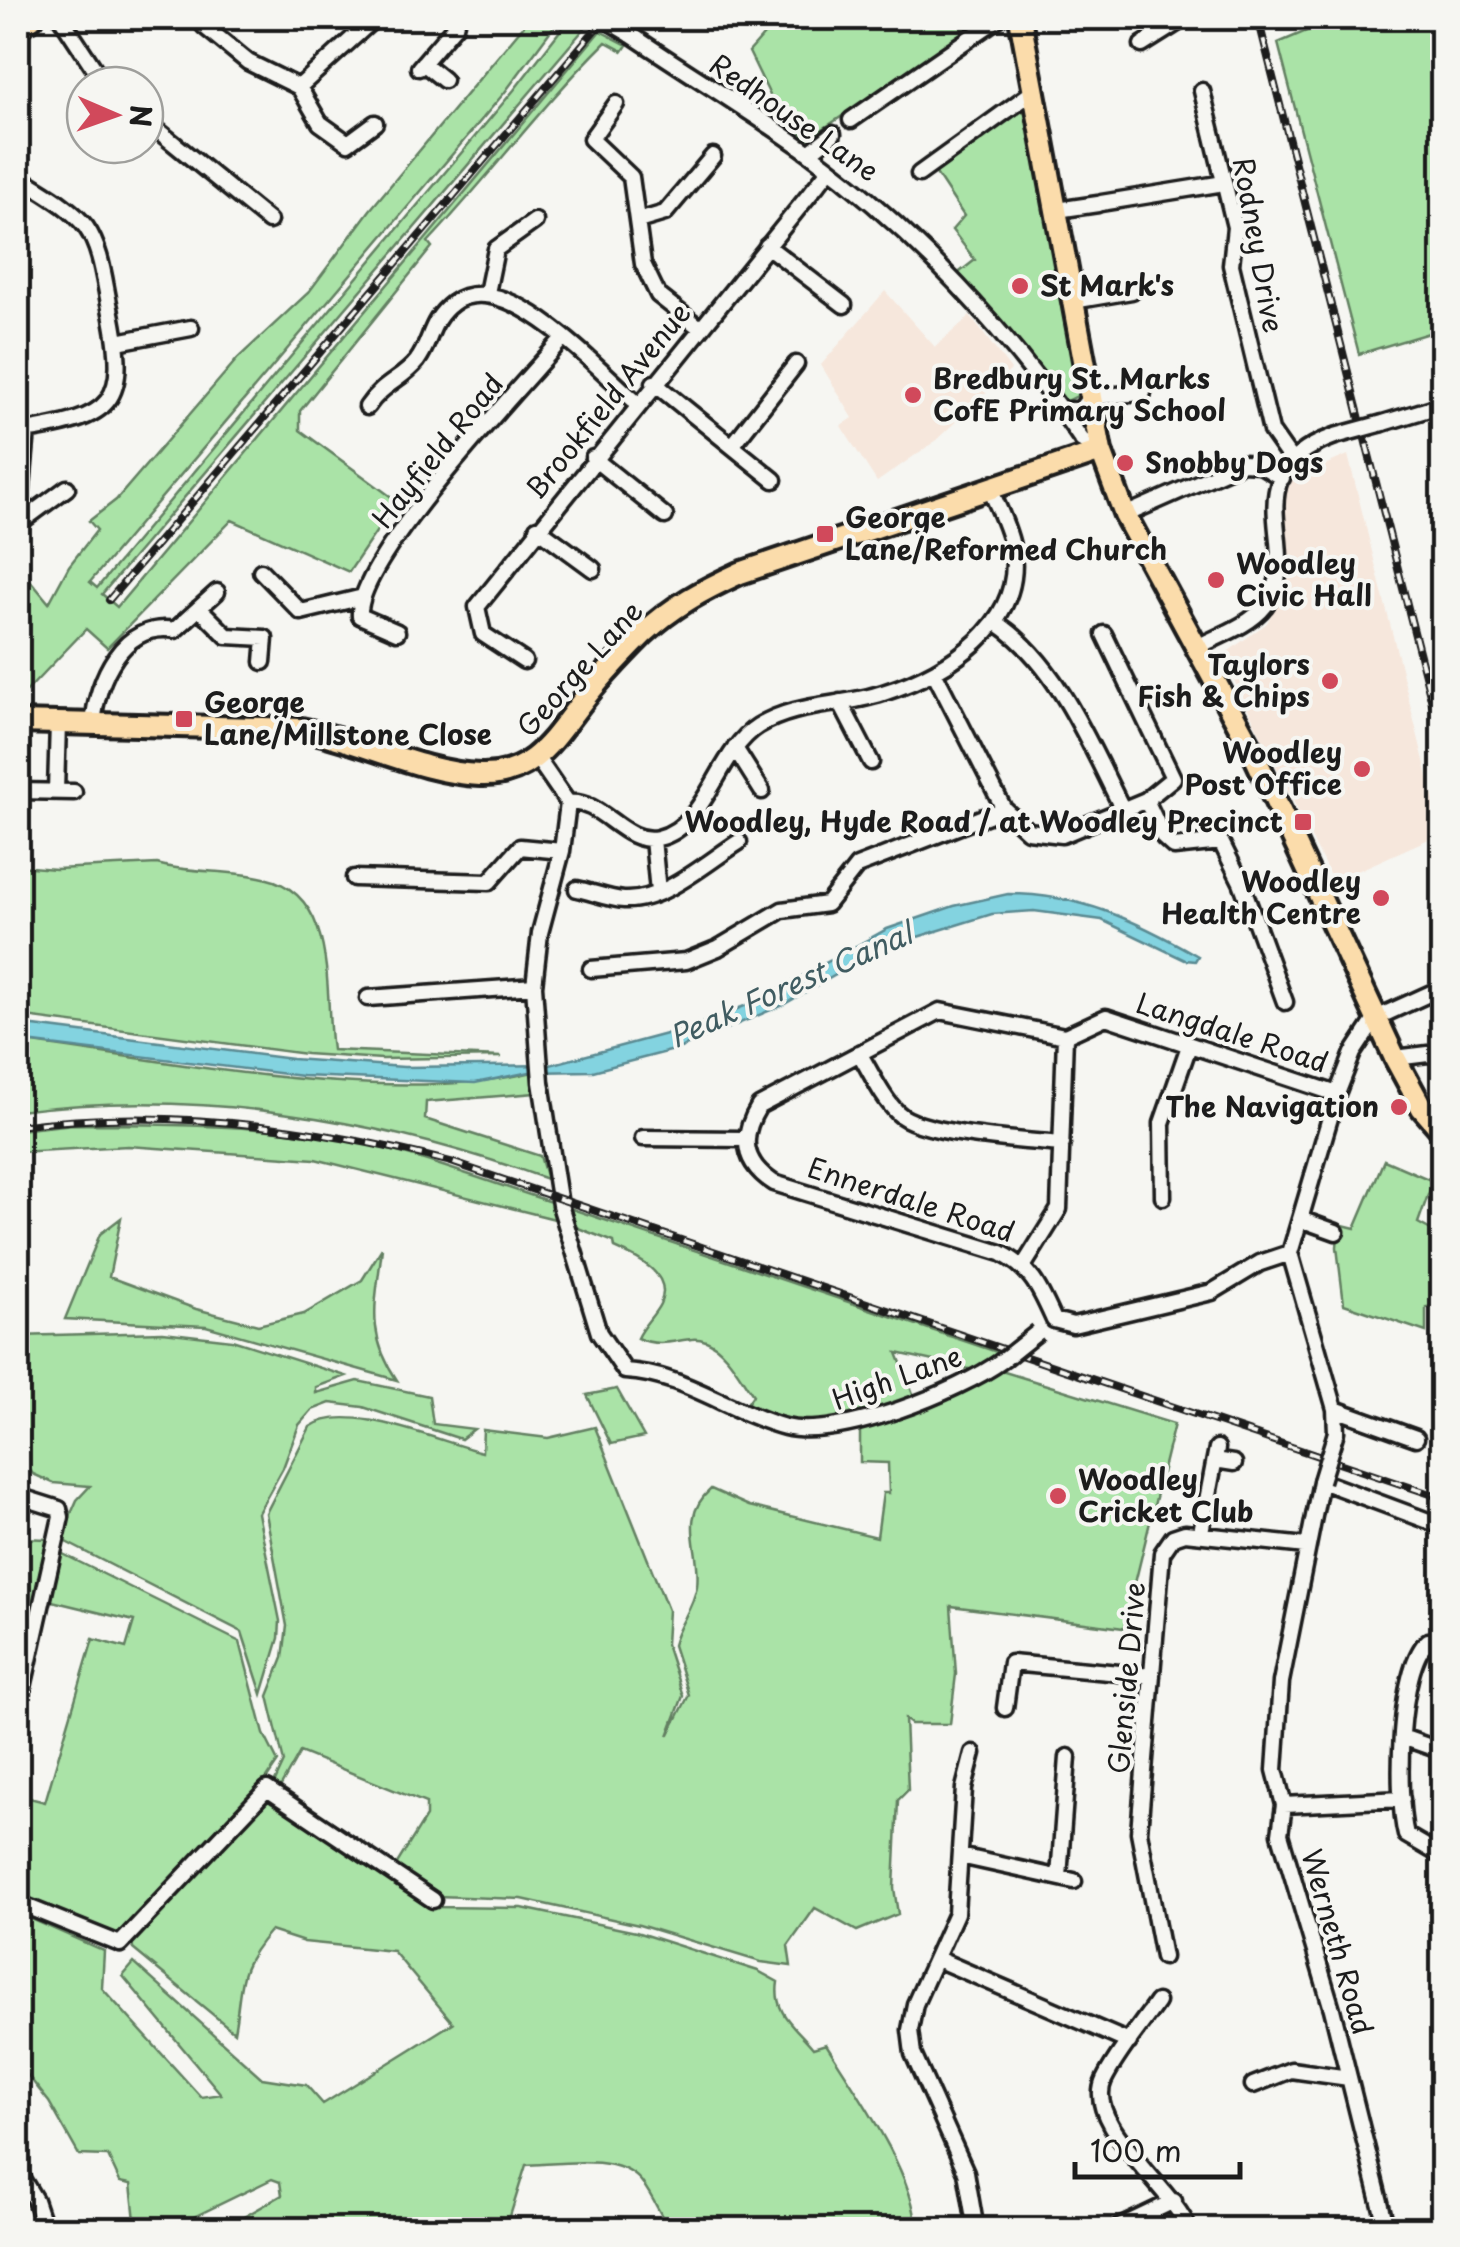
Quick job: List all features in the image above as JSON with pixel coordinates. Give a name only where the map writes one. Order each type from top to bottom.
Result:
[{"type":"main road","points":[[18,27],[32,18]]},
{"type":"main road","points":[[1020,18],[1101,452],[1125,515],[1199,646],[1272,791],[1395,1058],[1422,1108],[1442,1131]]},
{"type":"main road","name":"George Lane","points":[[18,722],[302,729],[347,737],[430,765],[478,776],[508,774],[537,758],[644,634],[688,596],[740,574],[1101,452]]},
{"type":"street","points":[[61,18],[92,65]]},
{"type":"street","points":[[200,18],[204,26],[248,62],[299,87],[320,124],[348,143],[375,123]]},
{"type":"street","points":[[299,87],[342,53],[375,18]]},
{"type":"street","points":[[444,80],[421,65],[455,26],[457,18]]},
{"type":"street","name":"Redhouse Lane","points":[[603,18],[809,153],[917,243],[988,318],[1082,440],[1101,452]]},
{"type":"street","points":[[851,120],[1000,18]]},
{"type":"street","points":[[1140,47],[1185,18]]},
{"type":"street","points":[[919,174],[1034,91]]},
{"type":"street","name":"Rodney Drive","points":[[1202,91],[1235,227],[1231,265],[1276,441],[1292,460]]},
{"type":"street","points":[[616,104],[591,139],[630,177],[643,264],[658,295],[700,328]]},
{"type":"street","points":[[809,153],[833,134]]},
{"type":"street","points":[[165,136],[269,220]]},
{"type":"street","points":[[638,220],[665,213],[713,156]]},
{"type":"street","name":"Brookfield Avenue","points":[[524,661],[483,634],[477,606],[637,403],[830,169]]},
{"type":"street","points":[[18,176],[74,214],[97,246],[121,368],[111,396],[90,416],[22,431],[18,523]]},
{"type":"street","points":[[1057,210],[1224,183]]},
{"type":"street","points":[[487,293],[496,249],[535,221]]},
{"type":"street","points":[[767,246],[844,306]]},
{"type":"street","points":[[1073,301],[1132,291]]},
{"type":"street","points":[[366,407],[381,386],[417,361],[428,330],[454,303],[487,293],[518,302],[637,403]]},
{"type":"street","points":[[117,342],[191,328]]},
{"type":"street","name":"Hayfield Road","points":[[358,598],[413,514],[562,339]]},
{"type":"street","points":[[732,446],[796,364]]},
{"type":"street","points":[[654,383],[774,480]]},
{"type":"street","points":[[1062,410],[1080,410],[1090,398],[1143,394]]},
{"type":"street","points":[[1199,646],[1255,617],[1276,588],[1274,498],[1292,460],[1335,436],[1442,406]]},
{"type":"street","points":[[1259,464],[1276,441]]},
{"type":"street","points":[[593,458],[665,516]]},
{"type":"street","points":[[1125,515],[1223,469],[1259,464],[1282,478]]},
{"type":"street","points":[[18,523],[67,488]]},
{"type":"street","points":[[568,804],[592,808],[634,836],[653,840],[686,822],[735,748],[755,728],[781,714],[882,694],[934,672],[997,624],[1008,598],[1013,549],[990,489]]},
{"type":"street","points":[[537,528],[594,569]]},
{"type":"street","points":[[261,571],[301,612],[358,598],[358,623],[397,632]]},
{"type":"street","points":[[93,724],[96,692],[132,634],[156,626],[175,630],[217,592]]},
{"type":"street","points":[[199,608],[228,636],[264,638],[264,662]]},
{"type":"street","points":[[997,624],[1011,633],[1052,682],[1122,808]]},
{"type":"street","points":[[934,672],[1004,809],[1028,830],[1062,835],[1146,800],[1173,778],[1104,634]]},
{"type":"street","points":[[840,702],[871,762]]},
{"type":"street","points":[[56,791],[58,723]]},
{"type":"street","points":[[735,748],[762,791]]},
{"type":"street","points":[[368,998],[534,986],[540,934],[562,852],[568,804],[537,758]]},
{"type":"street","points":[[18,791],[74,792]]},
{"type":"street","points":[[1146,800],[1164,838],[1174,846],[1220,842],[1241,882],[1285,1002]]},
{"type":"street","points":[[591,969],[686,962],[782,910],[827,904],[858,866],[1004,809]]},
{"type":"street","points":[[653,840],[658,892]]},
{"type":"street","points":[[577,889],[623,900],[658,892],[739,842]]},
{"type":"street","points":[[354,878],[488,882],[520,847],[562,852]]},
{"type":"street","name":"High Lane","points":[[534,986],[542,1082],[560,1205],[599,1333],[626,1371],[657,1372],[783,1426],[810,1431],[852,1426],[974,1378],[1054,1320]]},
{"type":"street","points":[[1054,1320],[1073,1325],[1212,1292],[1260,1263],[1290,1254],[1337,1094],[1353,1053],[1376,1018],[1442,988]]},
{"type":"street","points":[[643,1138],[745,1140],[759,1106],[940,1010],[1064,1036],[1060,1209],[1024,1265]]},
{"type":"street","name":"Langdale Road","points":[[1064,1036],[1106,1018],[1337,1094]]},
{"type":"street","points":[[1163,1197],[1162,1123],[1189,1046]]},
{"type":"street","points":[[859,1053],[899,1115],[918,1124],[1003,1140],[1062,1144]]},
{"type":"street","points":[[1395,1058],[1428,1054],[1442,1058]]},
{"type":"street","name":"Ennerdale Road","points":[[745,1140],[746,1153],[758,1172],[774,1182],[1002,1252],[1024,1265],[1054,1320]]},
{"type":"street","points":[[1300,1219],[1336,1232]]},
{"type":"street","name":"Werneth Road","points":[[1290,1254],[1335,1409],[1336,1432],[1306,1546],[1277,1726],[1275,1783],[1284,1806],[1280,1834],[1387,2230]]},
{"type":"street","points":[[1335,1409],[1416,1438]]},
{"type":"street","points":[[1234,1463],[1216,1454],[1202,1532],[1306,1546]]},
{"type":"street","points":[[1321,1481],[1442,1526]]},
{"type":"street","points":[[18,1496],[58,1509],[61,1517],[18,1710]]},
{"type":"street","name":"Glenside Drive","points":[[1163,1957],[1139,1832],[1162,1554],[1173,1538],[1202,1532]]},
{"type":"street","points":[[1441,1640],[1428,1641],[1414,1658],[1402,1737],[1402,1799],[1406,1835],[1442,1856]]},
{"type":"street","points":[[1005,1708],[1011,1663],[1152,1676]]},
{"type":"street","points":[[1402,1737],[1442,1751]]},
{"type":"street","points":[[973,1753],[964,1788],[956,1913],[915,2004],[910,2030],[913,2054],[966,2172],[976,2230]]},
{"type":"street","points":[[960,1856],[1066,1879],[1068,1757]]},
{"type":"street","points":[[18,1903],[120,1944],[267,1789],[433,1900]]},
{"type":"street","points":[[1284,1806],[1402,1799]]},
{"type":"street","points":[[936,1959],[1130,2042]]},
{"type":"street","points":[[1157,2002],[1103,2082],[1100,2102],[1106,2122],[1174,2201],[1189,2230]]},
{"type":"street","points":[[1254,2085],[1291,2070],[1349,2078]]},
{"type":"street","points":[[18,2172],[35,2200],[45,2230]]},
{"type":"street","points":[[1112,2230],[1174,2201]]},
{"type":"shaded area","name":"Bredbury St. Marks CofE Primary School","points":[[885,291],[935,347],[970,316],[1011,370],[934,442],[877,482],[841,426],[853,418],[821,365]]},
{"type":"shaded area","points":[[1348,455],[1442,833],[1333,882],[1222,656],[1267,623],[1287,583],[1282,502],[1292,479]]},
{"type":"green space","points":[[530,18],[560,18],[505,92],[90,582],[97,588],[570,18],[589,23],[102,594],[117,607],[600,31],[627,45],[623,51],[606,42],[560,91],[428,242],[432,247],[300,411],[300,430],[397,501],[349,572],[232,520],[107,648],[86,629],[22,696],[18,713],[18,592],[29,579],[49,603],[69,566],[97,530],[89,521],[116,500],[238,358],[309,292],[370,210]]},
{"type":"green space","points":[[779,18],[988,18],[808,139],[782,120],[749,52]]},
{"type":"green space","points":[[1337,18],[1438,18],[1442,23],[1442,329],[1359,354],[1278,43]]},
{"type":"green space","points":[[1026,104],[1081,394],[1065,402],[956,275],[975,260],[952,230],[964,216],[933,169]]},
{"type":"green space","points":[[157,864],[264,878],[288,888],[305,904],[323,949],[332,1050],[501,1057],[382,1059],[306,1054],[18,1016],[18,866],[56,869]]},
{"type":"green space","points":[[18,1041],[346,1083],[413,1085],[533,1072],[535,1093],[426,1102],[425,1119],[540,1156],[547,1179],[418,1139],[286,1114],[152,1103],[18,1111]]},
{"type":"green space","points":[[73,1124],[242,1128],[367,1145],[554,1203],[555,1219],[315,1159],[128,1146],[18,1152],[18,1130]]},
{"type":"green space","points":[[1384,1160],[1433,1181],[1418,1223],[1442,1236],[1442,1305],[1426,1307],[1426,1332],[1344,1304],[1337,1247],[1339,1224],[1355,1228]]},
{"type":"green space","points":[[569,1208],[1003,1354],[978,1371],[897,1353],[914,1396],[869,1413],[830,1421],[791,1420],[770,1414],[746,1405],[753,1395],[726,1357],[706,1341],[658,1343],[637,1338],[660,1304],[662,1284],[651,1268],[615,1248],[614,1242],[573,1226]]},
{"type":"green space","points":[[121,1218],[109,1277],[196,1309],[258,1325],[304,1314],[362,1280],[382,1248],[375,1317],[380,1347],[397,1380],[206,1326],[65,1319],[100,1234]]},
{"type":"green space","points":[[163,1332],[232,1340],[346,1376],[316,1387],[316,1393],[358,1381],[429,1396],[433,1424],[474,1429],[461,1439],[363,1407],[330,1403],[312,1410],[299,1425],[283,1468],[258,1513],[280,1621],[279,1638],[262,1694],[242,1632],[60,1539],[77,1500],[90,1486],[53,1483],[33,1474],[18,1455],[18,1336]]},
{"type":"green space","points":[[998,1370],[1174,1424],[1124,1628],[951,1606],[956,1674],[950,1724],[911,1724],[905,1719],[908,1790],[898,1800],[894,1888],[898,1914],[857,1931],[815,1908],[788,1946],[791,1966],[761,1962],[639,1925],[522,1899],[437,1896],[393,1870],[426,1817],[426,1803],[300,1752],[278,1791],[273,1786],[284,1762],[268,1696],[283,1658],[287,1626],[266,1513],[310,1427],[326,1420],[369,1420],[482,1452],[483,1430],[548,1438],[595,1427],[668,1610],[666,1644],[683,1696],[668,1736],[689,1695],[673,1645],[697,1586],[693,1523],[701,1500],[711,1489],[749,1506],[877,1537],[883,1493],[889,1493],[888,1463],[860,1462],[860,1430]]},
{"type":"green space","points":[[617,1389],[644,1437],[611,1444],[587,1395]]},
{"type":"green space","points":[[18,1538],[48,1539],[52,1544],[18,1681]]},
{"type":"green space","points":[[59,1552],[240,1642],[264,1734],[278,1762],[259,1790],[119,1938],[18,1894],[18,1795],[45,1802],[93,1639],[126,1648],[134,1621],[48,1600]]},
{"type":"green space","points":[[267,1796],[432,1907],[522,1908],[636,1932],[758,1971],[778,1982],[779,2003],[787,2019],[813,2048],[826,2044],[882,2134],[906,2184],[916,2229],[669,2229],[645,2186],[631,2172],[587,2162],[526,2165],[506,2229],[223,2229],[282,2195],[280,2182],[272,2179],[169,2229],[136,2229],[131,2184],[120,2182],[108,2156],[79,2155],[49,2102],[18,2063],[18,1913],[104,1951],[102,1988],[201,2097],[221,2094],[123,1976],[134,1963],[262,2078],[306,2085],[323,2104],[453,2023],[393,1951],[304,1942],[270,1931],[246,1968],[234,2032],[133,1949],[132,1938]]},
{"type":"water","name":"Peak Forest Canal","points":[[1008,894],[1084,904],[1152,931],[1198,956],[1195,961],[1185,960],[1102,920],[1034,911],[992,914],[885,947],[783,1005],[678,1049],[593,1071],[530,1072],[475,1083],[302,1076],[18,1041],[18,1024],[292,1059],[404,1067],[550,1065],[692,1027],[757,1001],[887,929],[954,906]]},
{"type":"railway","points":[[109,600],[605,18]]},
{"type":"railway","points":[[1258,18],[1442,742]]},
{"type":"railway","points":[[18,1126],[126,1119],[236,1123],[344,1139],[451,1162],[1442,1498]]},
{"type":"place","name":"St Mark's","points":[[1020,286]]},
{"type":"place","name":"Bredbury St. Marks CofE Primary School","points":[[913,395]]},
{"type":"place","name":"Snobby Dogs","points":[[1125,463]]},
{"type":"place","name":"George Lane/Reformed Church","points":[[825,534]]},
{"type":"place","name":"Woodley Civic Hall","points":[[1216,580]]},
{"type":"place","name":"Taylors Fish & Chips","points":[[1330,681]]},
{"type":"place","name":"George Lane/Millstone Close","points":[[184,719]]},
{"type":"place","name":"Woodley Post Office","points":[[1362,769]]},
{"type":"place","name":"Woodley, Hyde Road / at Woodley Precinct","points":[[1303,822]]},
{"type":"place","name":"Woodley Health Centre","points":[[1381,898]]},
{"type":"place","name":"The Navigation","points":[[1399,1107]]},
{"type":"place","name":"Woodley Cricket Club","points":[[1058,1496]]}]
